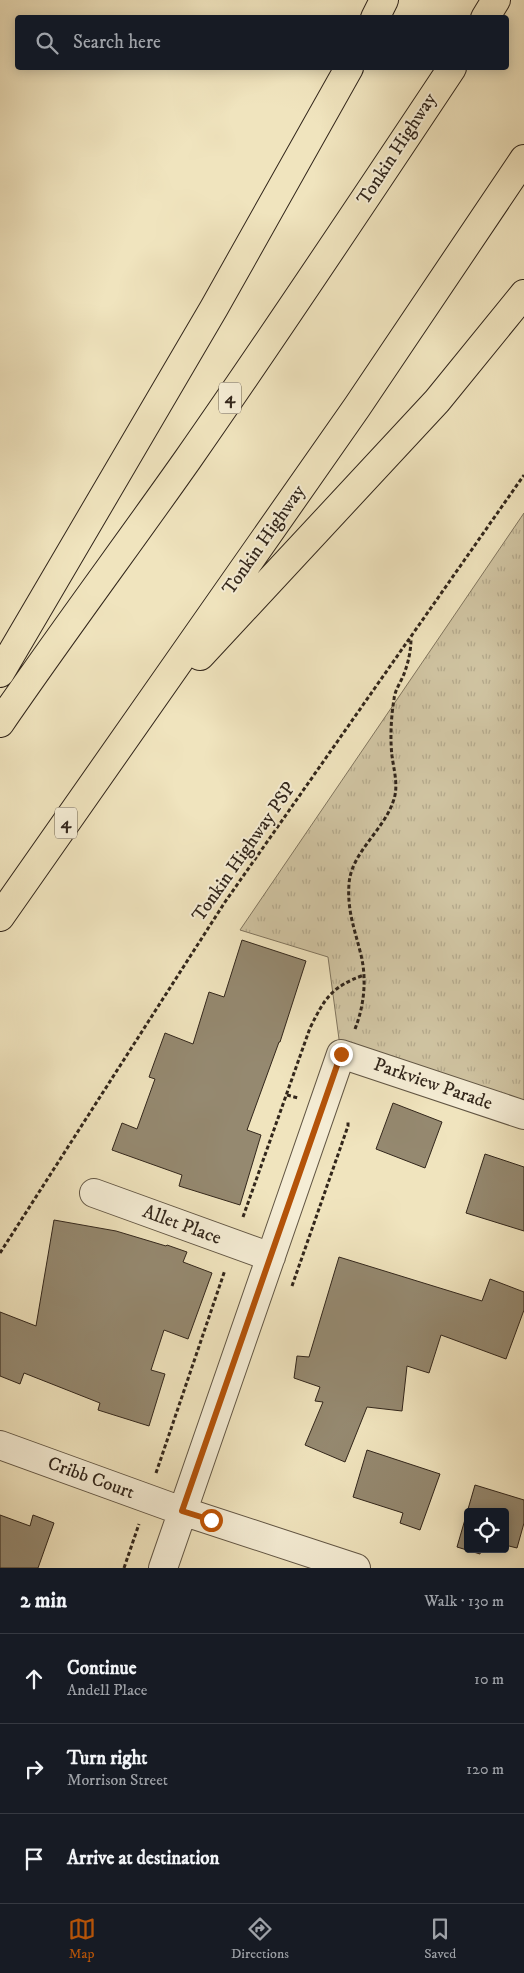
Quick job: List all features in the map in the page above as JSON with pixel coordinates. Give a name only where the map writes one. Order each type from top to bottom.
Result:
[{"type":"highway","points":[[376,15],[384,0]]},
{"type":"highway","points":[[486,15],[496,0]]},
{"type":"highway","points":[[0,673],[214,308],[348,70]]},
{"type":"highway","name":"Tonkin Highway","points":[[0,723],[64,630],[187,460],[297,301],[451,70]]},
{"type":"highway","name":"Tonkin Highway","points":[[0,917],[357,407],[524,159]]},
{"type":"highway","points":[[133,729],[437,401],[524,294]]},
{"type":"street","name":"Parkview Parade","points":[[341,1054],[524,1115]]},
{"type":"street","points":[[162,1568],[341,1054]]},
{"type":"street","name":"Allet Place","points":[[94,1192],[271,1257]]},
{"type":"street","name":"Cribb Court","points":[[0,1445],[182,1511],[356,1568]]},
{"type":"path","name":"Tonkin Highway PSP","points":[[0,1253],[225,902],[524,475]]},
{"type":"path","points":[[341,1054],[354,1033],[361,1013],[365,985],[362,956],[352,926],[348,899],[349,881],[360,852],[385,819],[394,800],[396,782],[392,755],[394,698],[409,658],[412,636]]},
{"type":"green space","points":[[524,513],[524,1115],[341,1054],[328,957],[240,930]]},
{"type":"building","points":[[242,940],[306,961],[280,1042],[247,1130],[261,1135],[240,1205],[179,1186],[182,1175],[112,1150],[122,1123],[137,1129],[155,1079],[149,1077],[165,1033],[193,1044],[209,992],[224,997]]},
{"type":"building","points":[[393,1103],[442,1122],[425,1168],[376,1149]]},
{"type":"building","points":[[485,1154],[524,1167],[524,1231],[466,1213]]},
{"type":"building","points":[[54,1220],[116,1231],[167,1245],[187,1252],[183,1262],[212,1273],[188,1339],[164,1330],[151,1370],[165,1374],[149,1426],[98,1410],[100,1403],[24,1373],[20,1384],[0,1376],[0,1312],[36,1326]]},
{"type":"building","points":[[339,1257],[482,1301],[490,1279],[524,1292],[524,1310],[506,1359],[441,1335],[429,1373],[407,1366],[402,1411],[367,1407],[345,1462],[305,1445],[323,1402],[315,1401],[320,1387],[294,1378],[297,1356],[309,1357]]},
{"type":"building","points":[[367,1450],[440,1474],[420,1530],[400,1523],[403,1513],[353,1497]]},
{"type":"building","points":[[475,1485],[524,1500],[524,1523],[517,1548],[509,1546],[509,1508],[468,1508]]},
{"type":"building","points":[[0,1515],[30,1526],[33,1515],[54,1523],[38,1568],[0,1568]]},
{"type":"building","points":[[464,1523],[464,1549],[457,1547]]},
{"type":"route","points":[[211,1520],[182,1511],[341,1054]]}]
